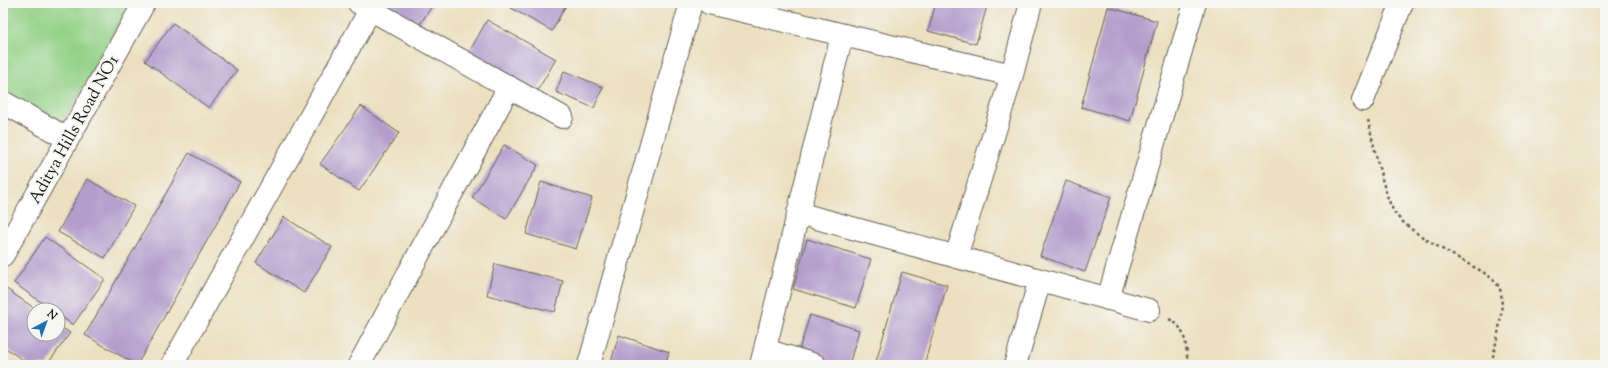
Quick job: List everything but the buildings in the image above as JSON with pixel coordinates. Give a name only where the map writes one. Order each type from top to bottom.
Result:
[{"type":"street","name":"Aditya Hills Road NO1","points":[[3,255],[144,3]]},
{"type":"street","points":[[589,365],[691,3]]},
{"type":"street","points":[[709,3],[1012,75]]},
{"type":"street","points":[[956,257],[1012,75],[1031,3]]},
{"type":"street","points":[[1108,298],[1195,3]]},
{"type":"street","points":[[1363,100],[1402,3]]},
{"type":"street","points":[[172,365],[364,6],[562,117]]},
{"type":"street","points":[[815,365],[763,358],[842,35]]},
{"type":"street","points":[[358,365],[509,87]]},
{"type":"street","points":[[3,102],[68,139]]},
{"type":"street","points":[[798,213],[1148,310]]},
{"type":"street","points":[[1015,365],[1040,280]]},
{"type":"path","points":[[1363,100],[1387,195],[1396,215],[1414,231],[1488,275],[1499,287],[1501,297],[1501,316],[1492,365]]},
{"type":"path","points":[[1148,310],[1174,322],[1181,329],[1186,342],[1188,365]]},
{"type":"green space","points":[[3,3],[130,3],[61,126],[3,93]]}]
